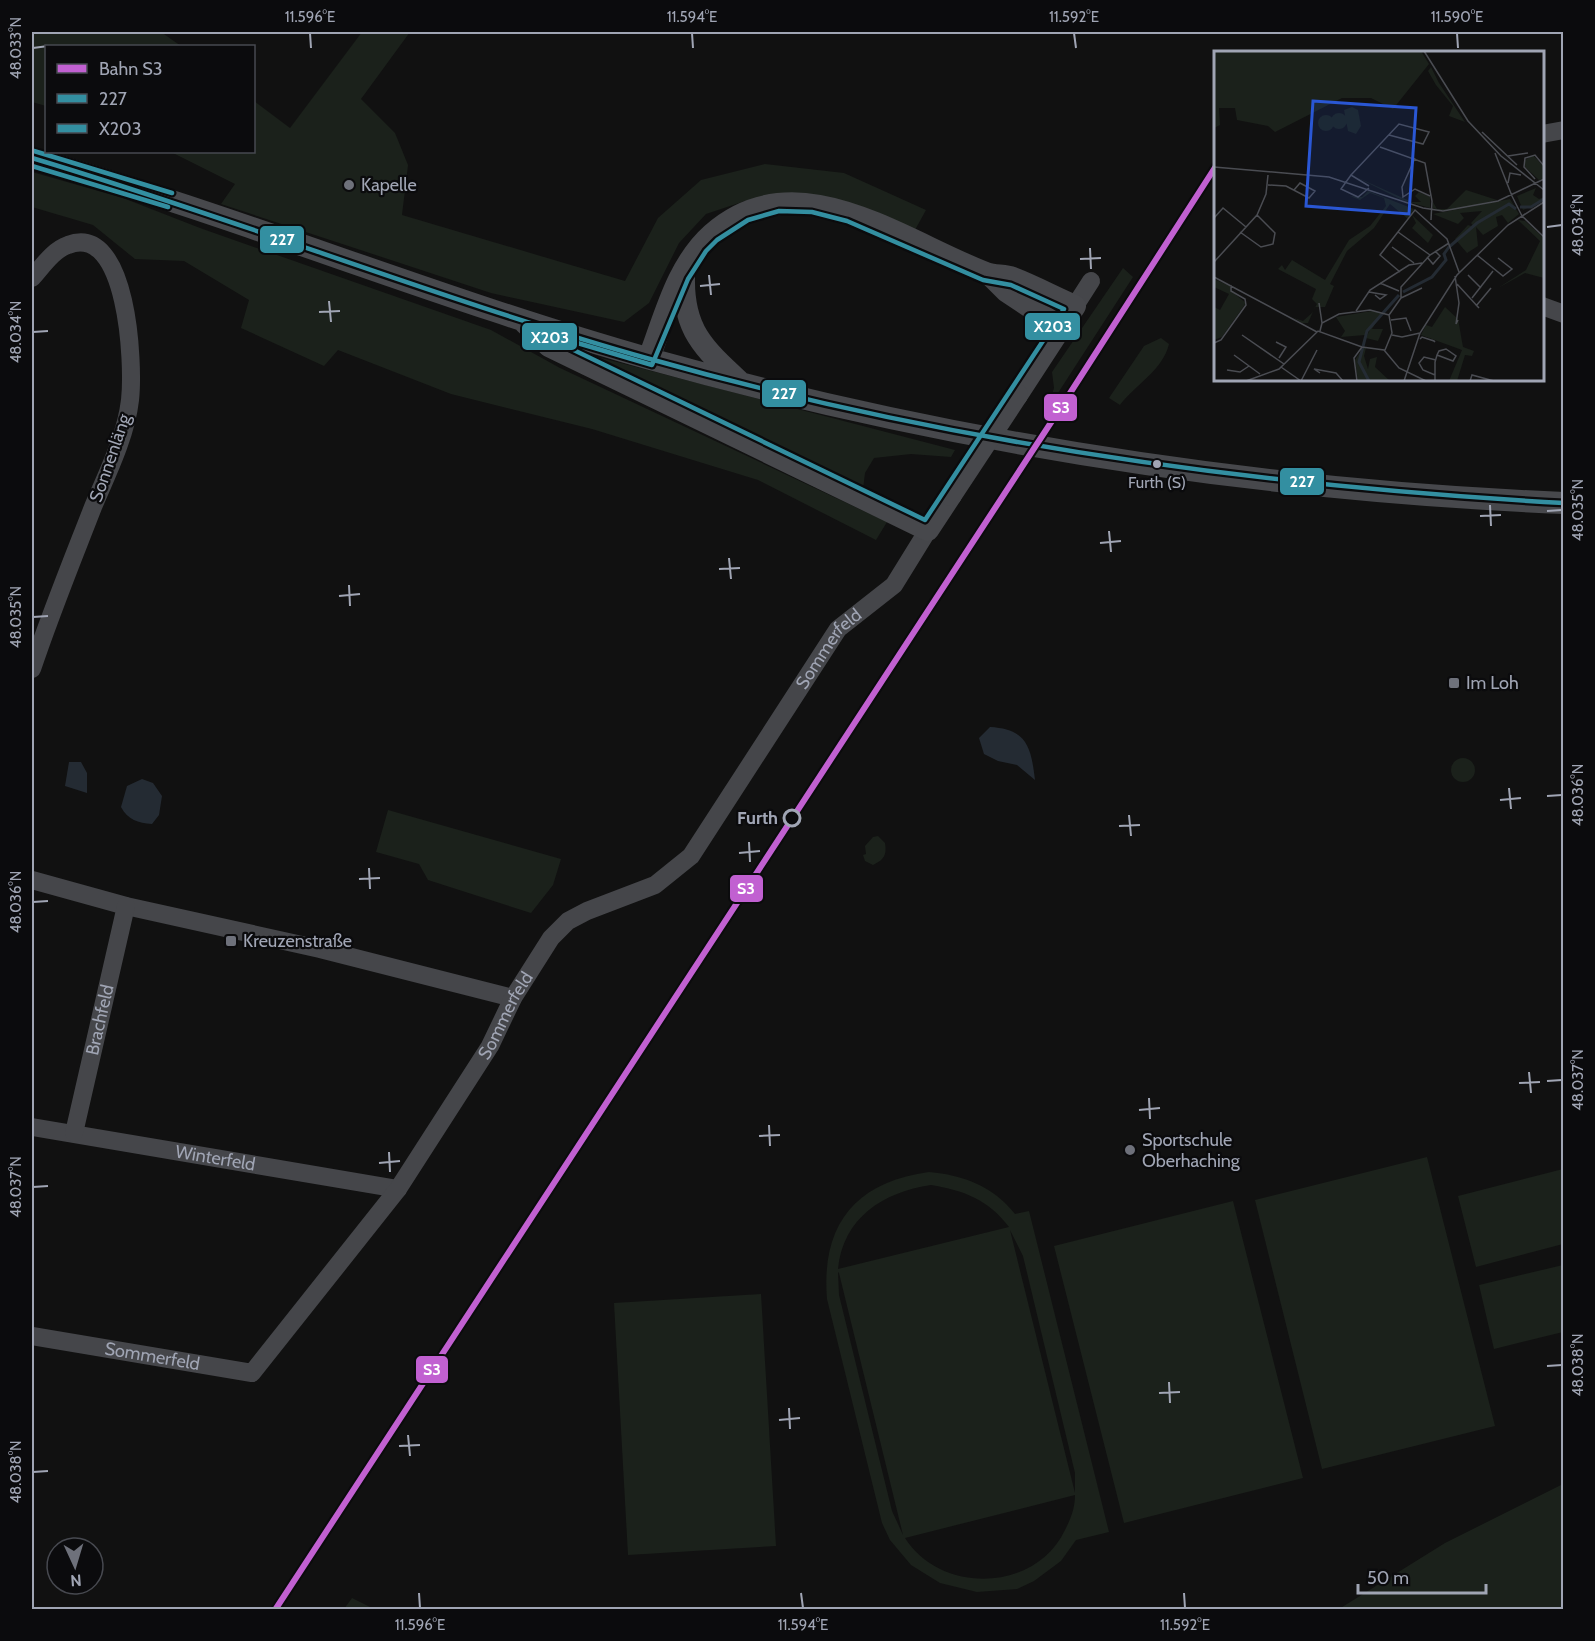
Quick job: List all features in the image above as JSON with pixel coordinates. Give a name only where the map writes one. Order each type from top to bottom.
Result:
[{"type":"main road","points":[[32,158],[126,185],[521,320],[649,358],[907,422],[1013,444],[1202,473],[1365,491],[1563,503]]},
{"type":"main road","points":[[521,320],[549,346],[928,530],[1075,306],[1011,277],[988,273],[918,241],[846,213],[826,206],[797,202],[768,206],[742,214],[712,234],[684,270],[649,358]]},
{"type":"main road","points":[[684,270],[684,299],[689,323],[701,345],[740,382]]},
{"type":"main road","points":[[988,273],[1006,291],[1060,327]]},
{"type":"street","points":[[1544,134],[1563,130]]},
{"type":"street","name":"Sonnenläng","points":[[32,278],[56,252],[67,245],[80,242],[94,244],[106,254],[118,285],[130,346],[130,400],[113,459],[32,669]]},
{"type":"street","points":[[1075,306],[1091,282]]},
{"type":"street","points":[[1544,307],[1563,314]]},
{"type":"street","name":"Sommerfeld","points":[[32,1336],[252,1373],[398,1189],[490,1046],[513,998],[526,982],[551,938],[568,921],[609,901],[655,885],[691,856],[838,629],[894,585],[928,530]]},
{"type":"street","points":[[32,880],[126,906],[320,949],[513,998]]},
{"type":"street","name":"Brachfeld","points":[[74,1133],[126,906]]},
{"type":"street","name":"Winterfeld","points":[[32,1127],[398,1189]]},
{"type":"shaded area","points":[[32,32],[161,32],[180,45],[45,45],[45,106],[32,102]]},
{"type":"shaded area","points":[[362,32],[410,32],[361,99],[395,133],[408,165],[402,215],[625,281],[658,218],[701,180],[765,164],[844,173],[926,210],[915,230],[745,201],[706,214],[679,243],[649,303],[624,322],[491,293],[221,204],[235,184],[173,153],[255,153],[255,102],[290,128]]},
{"type":"shaded area","points":[[32,172],[123,198],[200,228],[491,330],[560,368],[887,522],[876,540],[758,480],[592,429],[451,394],[338,350],[324,366],[241,328],[249,300],[184,261],[135,259],[93,225],[32,207]]},
{"type":"shaded area","points":[[1123,268],[1133,277],[1047,410],[1054,388],[1052,372]]},
{"type":"shaded area","points":[[1161,338],[1169,344],[1161,362],[1155,369],[1120,405],[1109,398],[1144,346]]},
{"type":"shaded area","points":[[586,354],[955,450],[951,457],[911,454],[874,458],[865,473],[863,489]]},
{"type":"shaded area","points":[[990,727],[1012,731],[1025,742],[1029,749],[1035,780],[1017,765],[998,761],[984,754],[979,738]]},
{"type":"shaded area","points":[[1463,758],[1468,759],[1474,765],[1474,775],[1468,781],[1463,782],[1458,781],[1452,775],[1451,770],[1452,765],[1458,759]]},
{"type":"shaded area","points":[[69,762],[81,762],[87,773],[87,793],[65,786]]},
{"type":"shaded area","points":[[142,779],[153,783],[162,796],[159,815],[152,824],[134,820],[121,807],[127,786]]},
{"type":"shaded area","points":[[388,810],[561,859],[553,885],[531,913],[428,880],[419,864],[376,852]]},
{"type":"shaded area","points":[[878,836],[885,843],[886,851],[882,859],[873,865],[865,861],[863,855],[866,854],[865,846],[873,837]]},
{"type":"shaded area","points":[[1427,1157],[1495,1426],[1322,1469],[1255,1200]]},
{"type":"shaded area","points":[[1563,1169],[1563,1244],[1476,1267],[1458,1196]]},
{"type":"shaded area","points":[[929,1172],[954,1176],[987,1189],[1015,1214],[1029,1211],[1109,1532],[1076,1540],[1061,1561],[1034,1581],[1017,1589],[977,1592],[940,1583],[911,1565],[890,1540],[882,1523],[827,1299],[827,1273],[830,1249],[837,1229],[848,1212],[863,1197],[903,1177]],"holes":[[[931,1185],[964,1193],[984,1203],[1009,1227],[838,1269],[841,1251],[848,1235],[868,1210],[882,1201]],[[1010,1230],[1023,1256],[1075,1473],[1075,1493]],[[838,1272],[903,1535],[892,1511],[839,1295]],[[1075,1495],[1069,1521],[1051,1550],[1033,1565],[1011,1575],[988,1579],[964,1577],[941,1570],[921,1557],[905,1538]]]},
{"type":"shaded area","points":[[1233,1201],[1303,1478],[1124,1523],[1054,1246]]},
{"type":"shaded area","points":[[1563,1265],[1563,1332],[1494,1349],[1479,1285]]},
{"type":"shaded area","points":[[761,1294],[776,1546],[628,1555],[614,1303]]},
{"type":"shaded area","points":[[1563,1484],[1563,1609],[1339,1609],[1445,1543]]},
{"type":"shaded area","points":[[352,1598],[374,1609],[344,1609]]},
{"type":"rail line","name":"S3","points":[[275,1610],[1214,169]]},
{"type":"transit line","name":"X203","points":[[34,151],[172,193]]},
{"type":"transit line","name":"227","points":[[32,158],[187,207],[417,286],[572,336],[762,389],[875,415],[988,437],[1217,472],[1332,485],[1564,503]]},
{"type":"transit line","name":"X203","points":[[32,166],[168,207]]},
{"type":"transit line","name":"X203","points":[[779,211],[812,212],[847,221],[983,280],[1011,285],[1064,309],[925,520],[553,340],[547,334],[652,365],[688,279],[706,251],[717,240],[748,220],[779,211]]},
{"type":"place","name":"Kapelle","points":[[349,185]]},
{"type":"place","name":"Furth (S)","points":[[1157,464]]},
{"type":"place","name":"Im Loh","points":[[1454,683]]},
{"type":"place","name":"Furth","points":[[792,818]]},
{"type":"place","name":"Kreuzenstraße","points":[[231,941]]},
{"type":"place","name":"Sportschule Oberhaching","points":[[1130,1150]]}]
